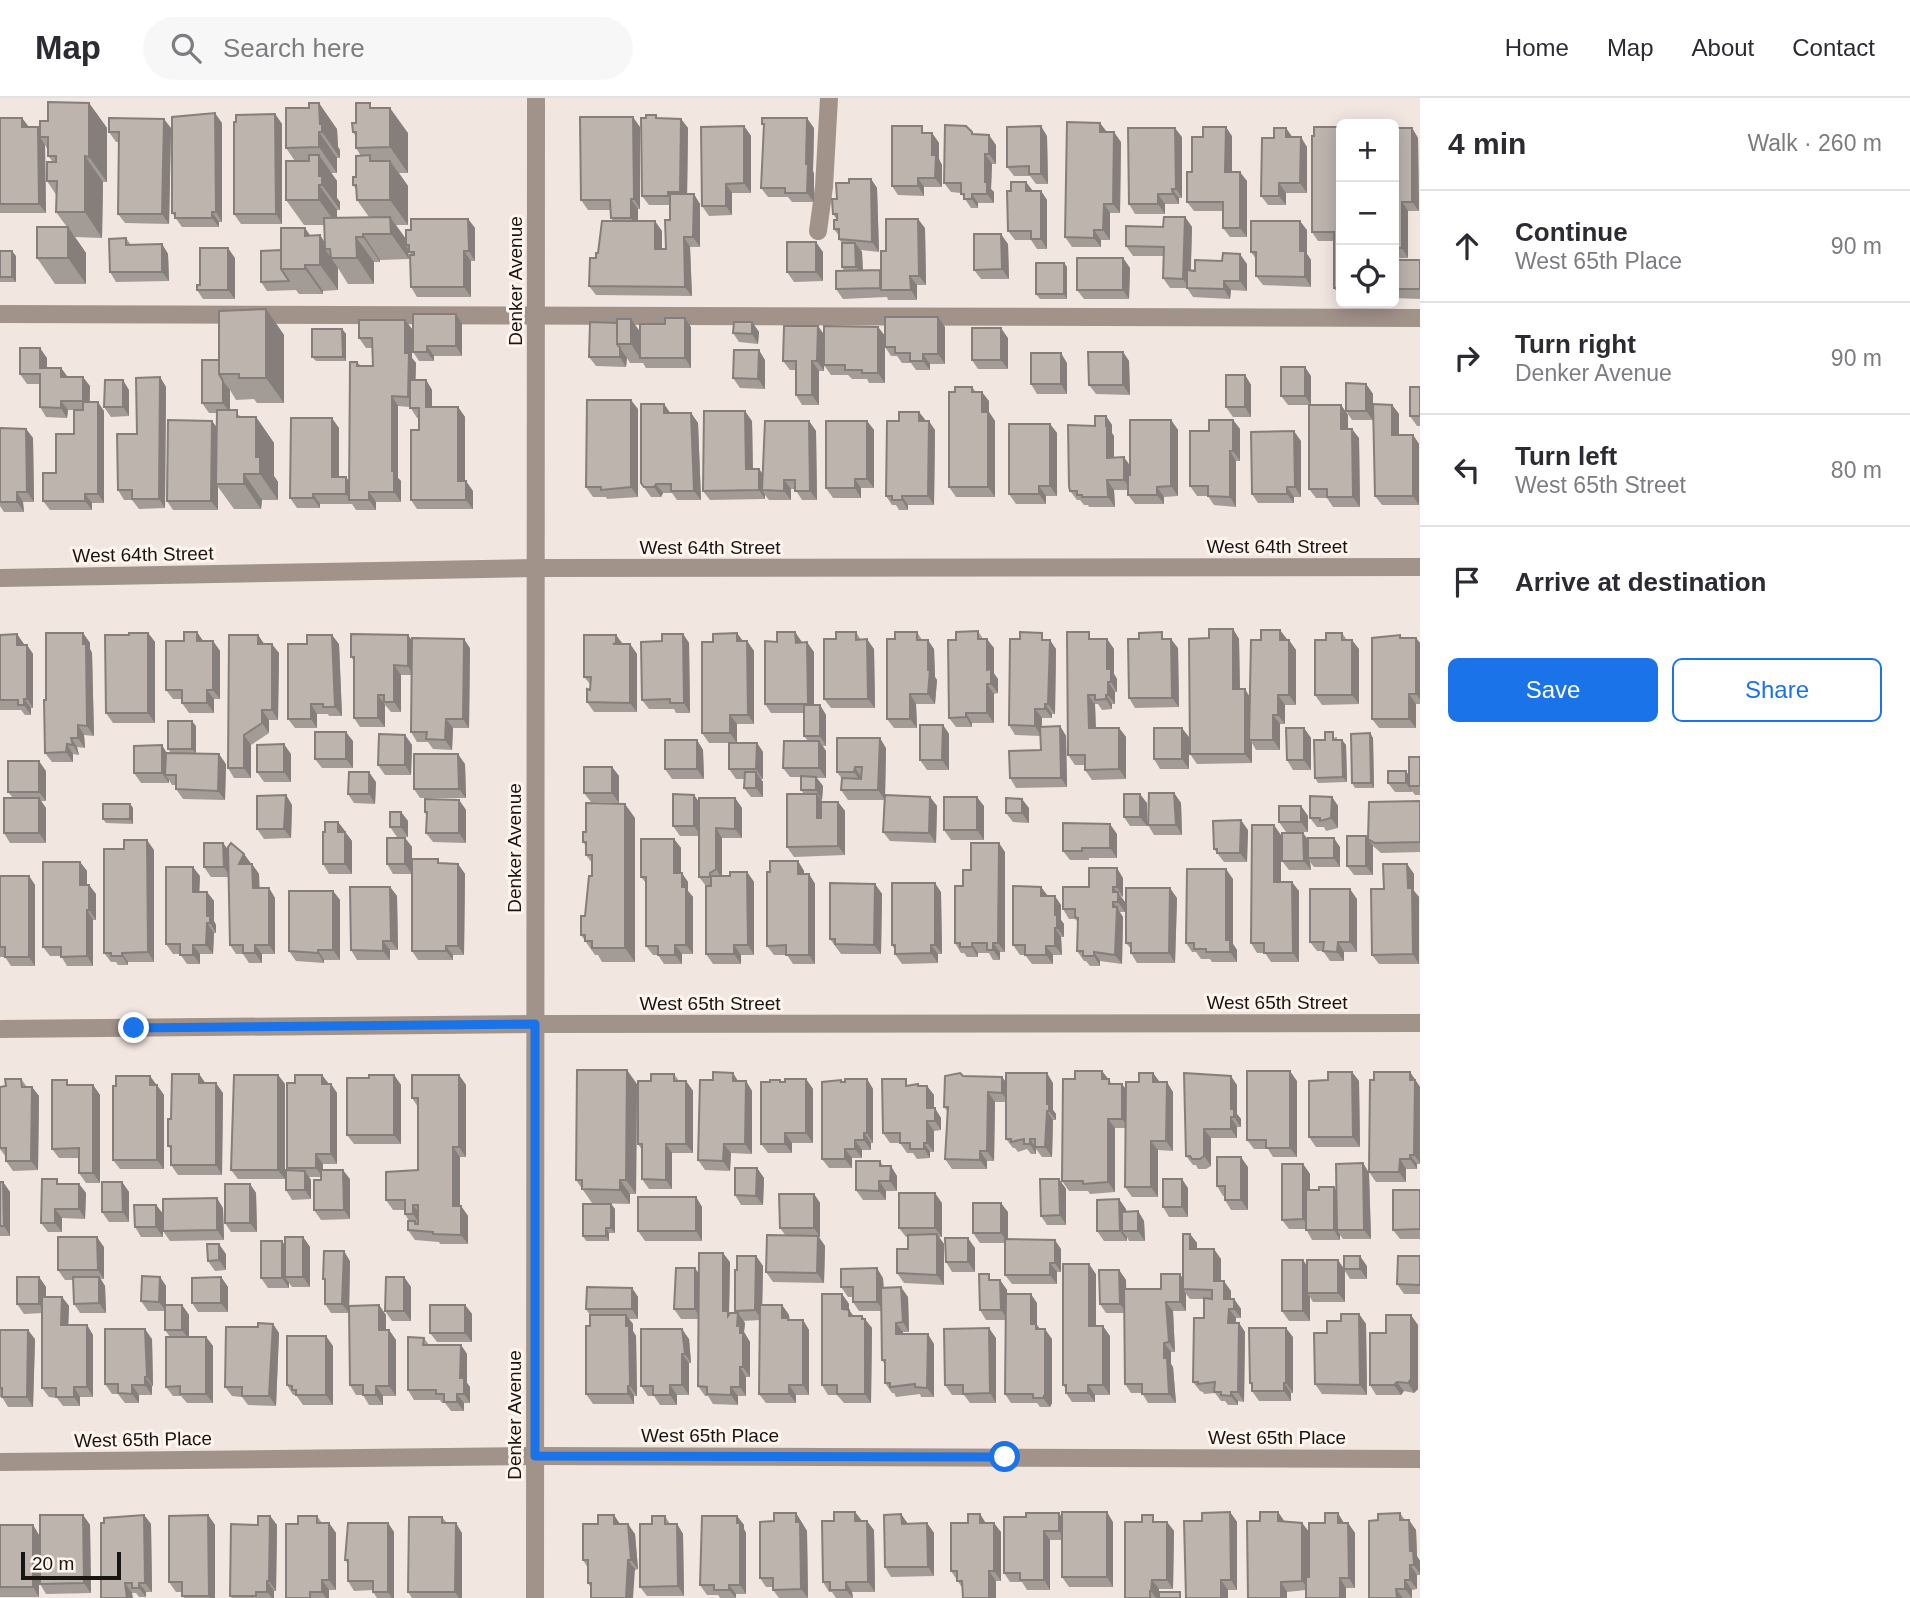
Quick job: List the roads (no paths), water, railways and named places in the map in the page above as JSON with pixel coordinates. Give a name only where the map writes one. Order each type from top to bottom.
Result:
[{"type":"street","name":"Denker Avenue","points":[[535,1598],[536,98]]},
{"type":"street","points":[[818,231],[824,187],[829,98]]},
{"type":"street","points":[[0,314],[1420,318]]},
{"type":"street","name":"West 64th Street","points":[[0,578],[536,568],[1420,567]]},
{"type":"street","name":"West 65th Street","points":[[0,1029],[535,1024],[1420,1023]]},
{"type":"street","name":"West 65th Place","points":[[0,1462],[535,1456],[1420,1459]]}]
